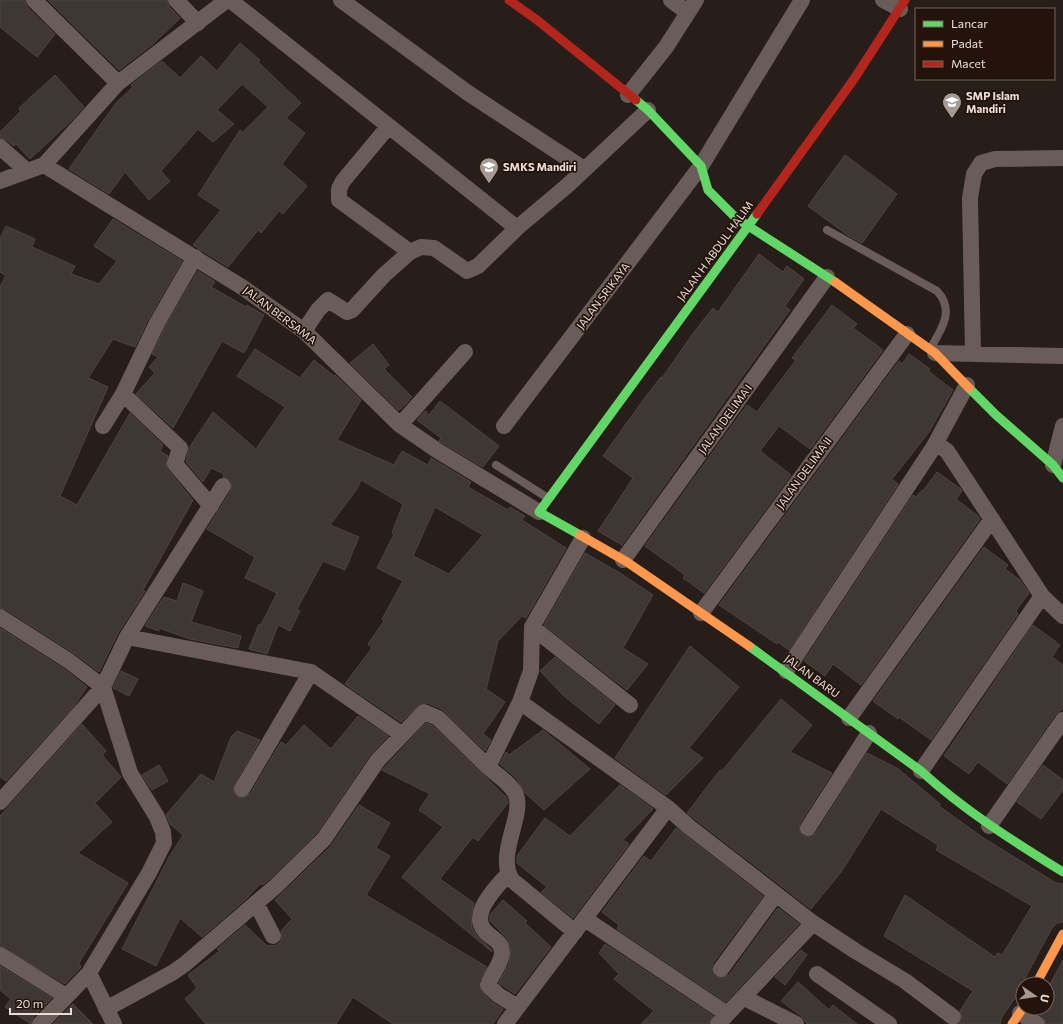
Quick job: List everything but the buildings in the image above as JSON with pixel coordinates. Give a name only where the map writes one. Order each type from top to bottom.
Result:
[{"type":"street","points":[[34,0],[118,83]]},
{"type":"street","points":[[176,0],[198,23]]},
{"type":"street","points":[[0,181],[26,170],[44,165],[118,83],[228,0],[517,228]]},
{"type":"street","points":[[341,0],[468,93],[584,169]]},
{"type":"street","points":[[509,0],[537,20],[648,110],[701,166],[708,190],[736,218],[827,277],[932,351],[996,415],[1053,465],[1063,478]]},
{"type":"street","points":[[628,95],[666,47],[691,6],[671,0]]},
{"type":"street","name":"JALAN SRIKAYA","points":[[504,426],[701,166],[802,0]]},
{"type":"street","points":[[884,0],[902,5]]},
{"type":"street","name":"JALAN H ABDUL HALIM","points":[[539,512],[850,86],[902,5]]},
{"type":"street","points":[[304,331],[318,310],[328,300],[347,312],[352,310],[384,275],[410,252],[421,247],[434,248],[467,271],[478,266],[517,228],[648,110]]},
{"type":"street","points":[[388,127],[343,181],[339,189],[339,200],[410,252]]},
{"type":"street","points":[[0,147],[26,170]]},
{"type":"street","points":[[973,354],[970,198],[974,174],[981,163],[995,159],[1063,158]]},
{"type":"street","name":"JALAN BERSAMA","points":[[44,165],[242,287],[304,331],[400,425],[438,451],[539,512]]},
{"type":"street","points":[[103,426],[123,394],[157,323],[195,257]]},
{"type":"street","name":"JALAN DELIMA I","points":[[623,560],[827,277]]},
{"type":"street","name":"JALAN DELIMA II","points":[[701,613],[907,334]]},
{"type":"street","points":[[932,351],[973,354],[1063,356]]},
{"type":"street","points":[[400,425],[465,352]]},
{"type":"street","points":[[786,671],[933,448],[967,385]]},
{"type":"street","points":[[123,394],[180,448],[175,464],[211,506]]},
{"type":"street","points":[[1053,465],[1063,426]]},
{"type":"street","points":[[933,448],[940,446],[947,451],[1042,596],[1063,616]]},
{"type":"street","points":[[0,802],[103,687],[127,637],[223,486]]},
{"type":"street","name":"JALAN BARU","points":[[539,512],[623,560],[786,671],[869,732],[989,826],[1063,872]]},
{"type":"street","points":[[849,718],[992,519]]},
{"type":"street","points":[[488,767],[520,702],[531,671],[532,627],[583,538]]},
{"type":"street","points":[[920,771],[1042,596]]},
{"type":"street","points":[[0,617],[69,661],[103,687],[130,773],[157,816],[163,832],[164,843],[149,872],[89,973],[40,1024]]},
{"type":"street","points":[[532,627],[630,705]]},
{"type":"street","points":[[127,637],[311,672],[401,734]]},
{"type":"street","points":[[242,789],[311,672]]},
{"type":"street","points":[[520,702],[668,808],[688,826],[814,923],[856,952],[905,981],[953,1017]]},
{"type":"street","points":[[106,1009],[172,973],[256,903],[324,840],[378,760],[401,734],[424,712],[438,718],[515,793],[517,807],[508,847],[508,874],[512,880],[722,1019],[814,923]]},
{"type":"street","points":[[989,826],[1060,731]]},
{"type":"street","points":[[808,828],[869,732]]},
{"type":"street","points":[[505,1024],[668,808]]},
{"type":"street","points":[[508,874],[491,892],[480,915],[483,930],[499,942],[502,954],[488,985],[498,995],[518,1007]]},
{"type":"street","points":[[721,969],[776,894]]},
{"type":"street","points":[[256,903],[273,936]]},
{"type":"street","points":[[1040,976],[1063,934]]},
{"type":"street","points":[[0,955],[66,996]]},
{"type":"street","points":[[89,973],[114,1024]]},
{"type":"street","points":[[817,974],[889,1024]]},
{"type":"street","points":[[743,997],[796,1024]]},
{"type":"street","points":[[1020,1016],[1037,1024]]},
{"type":"lane","points":[[827,230],[937,291],[944,299],[946,316],[932,351]]},
{"type":"lane","points":[[496,465],[549,498]]},
{"type":"traffic: fast","points":[[636,100],[648,110],[701,166],[708,190],[736,218],[835,282]]},
{"type":"traffic: fast","points":[[580,535],[539,512],[757,214]]},
{"type":"traffic: fast","points":[[969,388],[996,415],[1053,465],[1063,478]]},
{"type":"traffic: fast","points":[[749,646],[921,771],[972,812],[1063,872]]},
{"type":"traffic: slow","points":[[835,282],[935,353],[969,388]]},
{"type":"traffic: slow","points":[[580,535],[627,562],[749,646]]},
{"type":"traffic: slow","points":[[1040,976],[1063,934]]},
{"type":"traffic: slow","points":[[1012,1024],[1018,1016]]},
{"type":"traffic: jam","points":[[509,0],[537,20],[636,100]]},
{"type":"traffic: jam","points":[[757,214],[854,79],[905,0]]},
{"type":"place","name":"SMP Islam Mandiri","points":[[952,119]]},
{"type":"place","name":"SMKS Mandiri","points":[[489,184]]}]
